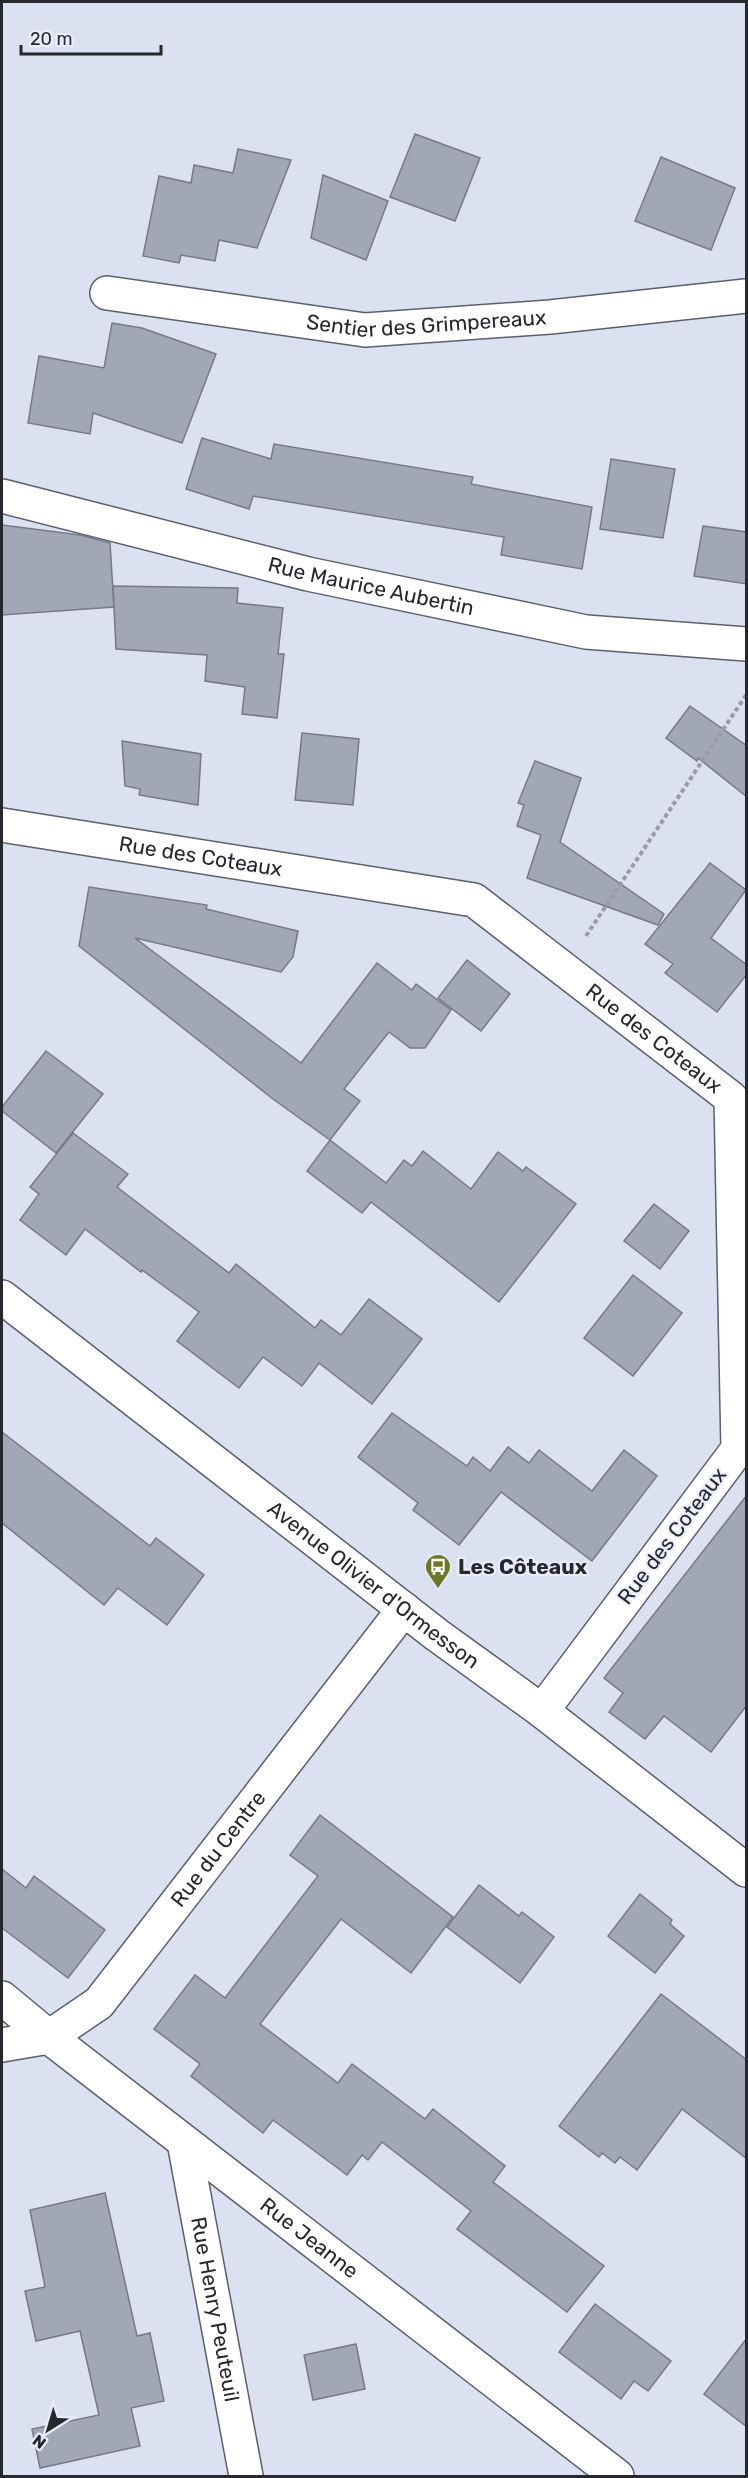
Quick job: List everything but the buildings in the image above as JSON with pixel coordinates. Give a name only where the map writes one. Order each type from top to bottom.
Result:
[{"type":"street","name":"Sentier des Grimpereaux","points":[[107,293],[365,330],[550,317],[747,296]]},
{"type":"street","name":"Rue Maurice Aubertin","points":[[2,496],[308,574],[586,632],[747,644]]},
{"type":"street","name":"Rue des Coteaux","points":[[2,825],[474,900],[732,1098],[738,1449],[542,1712]]},
{"type":"street","name":"Avenue Olivier d'Ormesson","points":[[2,1298],[747,1870]]},
{"type":"street","name":"Rue du Centre","points":[[2,2045],[49,2037],[99,2003],[404,1608]]},
{"type":"street","name":"Rue Jeanne","points":[[2,1998],[184,2142],[617,2476]]},
{"type":"street","name":"Rue Henry Peuteuil","points":[[184,2142],[246,2476]]},
{"type":"path","points":[[564,969],[747,694]]},
{"type":"place","name":"Les Côteaux","points":[[438,1590]]}]
